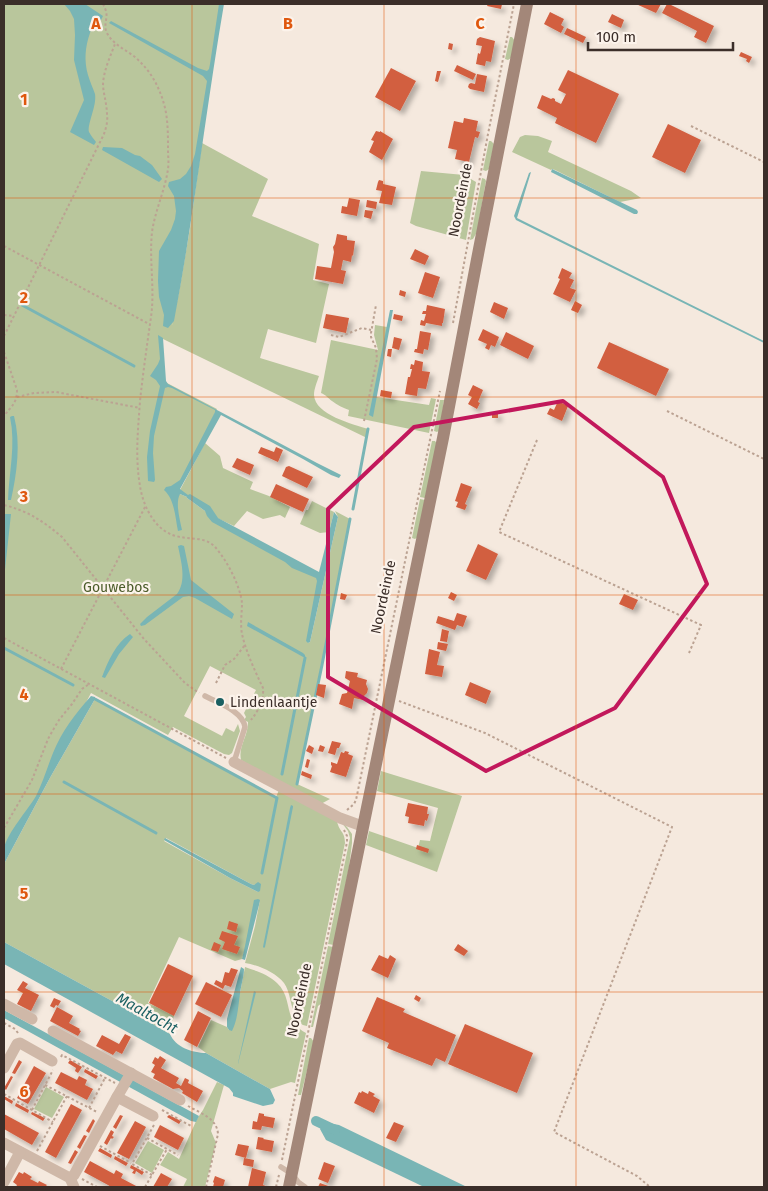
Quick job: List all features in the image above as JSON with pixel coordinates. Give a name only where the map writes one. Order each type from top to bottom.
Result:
[{"type":"main road","name":"Noordeinde","points":[[289,1187],[443,438],[527,4]]},
{"type":"street","points":[[234,762],[340,818],[362,826]]},
{"type":"street","points":[[4,1004],[32,1019]]},
{"type":"street","points":[[53,1031],[124,1084],[155,1117]]},
{"type":"street","points":[[4,1068],[16,1044],[20,1043],[55,1062]]},
{"type":"street","points":[[124,1084],[180,1100]]},
{"type":"street","points":[[4,1143],[73,1180],[124,1084]]},
{"type":"street","points":[[4,1182],[20,1152]]},
{"type":"lane","points":[[205,696],[231,710],[244,722],[245,727],[234,762]]},
{"type":"lane","points":[[280,1166],[292,1174],[304,1187]]},
{"type":"path","points":[[103,4],[106,11],[105,27],[107,33],[116,44],[136,58],[154,79],[160,90],[167,116],[168,168],[152,233],[152,301],[136,447],[140,487],[146,507],[165,531],[176,536],[208,541],[225,560],[233,575],[241,599],[242,632],[245,645],[263,688],[258,711],[245,727]]},
{"type":"path","name":"Noordeinde","points":[[452,326],[514,4]]},
{"type":"path","points":[[4,336],[104,134],[108,114],[103,86],[107,67],[116,44]]},
{"type":"path","points":[[691,126],[764,162]]},
{"type":"path","points":[[4,246],[149,324]]},
{"type":"path","points":[[364,421],[377,359],[376,348],[371,337],[376,305]]},
{"type":"path","points":[[4,315],[14,316]]},
{"type":"path","points":[[331,335],[339,337],[362,328],[371,330]]},
{"type":"path","points":[[4,352],[17,390],[17,397],[12,407],[4,416]]},
{"type":"path","name":"Noordeinde","points":[[276,1187],[347,842],[347,836],[340,823],[340,818],[356,800],[440,391]]},
{"type":"path","points":[[17,397],[34,392],[56,392],[140,408]]},
{"type":"path","points":[[667,411],[764,459]]},
{"type":"path","points":[[537,440],[499,532],[701,625],[689,653]]},
{"type":"path","points":[[4,505],[29,513],[62,537],[138,633],[185,683],[196,692],[205,696]]},
{"type":"path","points":[[61,669],[146,507]]},
{"type":"path","points":[[4,638],[234,762]]},
{"type":"path","points":[[216,683],[225,665],[234,659],[245,645]]},
{"type":"path","points":[[4,828],[32,780],[45,745],[53,730],[82,689],[89,684]]},
{"type":"path","points":[[390,698],[485,733],[672,827],[554,1132],[636,1176],[650,1187]]},
{"type":"path","points":[[4,1023],[21,1035],[20,1043]]},
{"type":"path","points":[[32,1110],[55,1062],[62,1055],[105,1078],[124,1084]]},
{"type":"path","points":[[45,1085],[89,1108],[105,1078]]},
{"type":"path","points":[[4,1094],[53,1122]]},
{"type":"path","points":[[33,1159],[67,1096]]},
{"type":"path","points":[[180,1100],[214,1121],[218,1129],[206,1187]]},
{"type":"path","points":[[132,1164],[155,1117],[162,1110],[191,1126]]},
{"type":"path","points":[[146,1138],[178,1155]]},
{"type":"path","points":[[92,1142],[152,1175]]},
{"type":"path","points":[[145,1187],[166,1149]]},
{"type":"path","points":[[73,1180],[97,1187]]},
{"type":"highlighted area","points":[[563,401],[663,477],[707,584],[615,708],[486,771],[328,677],[328,509],[414,427]]},
{"type":"green space","name":"Gouwebos","points":[[4,4],[221,4],[172,325],[190,228],[202,143],[268,179],[252,216],[319,244],[313,280],[329,284],[316,343],[268,329],[260,358],[319,376],[314,393],[316,402],[321,408],[336,418],[368,429],[367,438],[163,339],[163,382],[217,409],[175,495],[180,494],[187,497],[205,511],[320,579],[308,643],[310,642],[338,517],[335,511],[350,519],[297,784],[330,799],[319,805],[241,760],[240,755],[248,722],[244,720],[246,717],[244,713],[256,690],[210,666],[184,716],[222,736],[226,728],[234,732],[238,724],[240,731],[232,753],[229,755],[224,754],[173,727],[168,735],[91,693],[4,855]]},
{"type":"green space","points":[[510,37],[515,41],[511,58],[508,60],[505,59]]},
{"type":"green space","points":[[525,135],[538,136],[552,141],[548,152],[631,191],[641,198],[620,202],[555,170],[551,170],[512,152],[520,137]]},
{"type":"green space","points":[[489,141],[494,144],[489,169],[486,171],[483,170]]},
{"type":"green space","points":[[421,171],[464,175],[476,182],[466,240],[410,223]]},
{"type":"green space","points":[[482,178],[486,181],[477,232],[473,239],[470,240]]},
{"type":"green space","points":[[375,325],[387,327],[373,416],[376,397],[429,405],[431,398],[436,399],[429,433],[348,416],[349,410],[321,393],[331,340],[378,350],[374,335]]},
{"type":"green space","points":[[440,400],[444,400],[440,430],[437,432],[434,431]]},
{"type":"green space","points":[[432,441],[435,441],[437,444],[425,498],[420,497]]},
{"type":"green space","points":[[205,443],[220,456],[223,468],[253,482],[250,489],[290,507],[285,518],[280,515],[263,519],[247,511],[234,526],[217,518],[180,490]]},
{"type":"green space","points":[[420,499],[425,500],[418,537],[415,539],[412,538]]},
{"type":"green space","points":[[312,501],[334,512],[329,532],[320,533],[300,524]]},
{"type":"green space","points":[[95,699],[276,797],[279,790],[337,821],[345,843],[307,1026],[302,1024],[295,1015],[284,983],[266,970],[245,963],[260,900],[242,959],[235,961],[179,937],[148,1003],[174,1015],[170,1034],[4,942],[4,864]],"holes":[[[166,838],[251,884],[257,884],[258,892],[164,841]]]},
{"type":"green space","points":[[381,771],[462,796],[437,872],[366,845],[369,831],[418,848],[420,840],[430,841],[438,808],[377,791]]},
{"type":"green space","points":[[342,823],[352,834],[352,843],[334,945],[328,944],[350,838],[348,831]]},
{"type":"green space","points":[[328,946],[333,947],[322,1003],[318,1006],[313,1027],[311,1027]]},
{"type":"green space","points":[[245,967],[266,975],[277,983],[282,989],[294,1022],[306,1033],[295,1083],[291,1082],[270,1089],[198,1047],[211,1020],[227,1027],[229,1030],[240,993]]},
{"type":"green space","points":[[309,1038],[314,1042],[301,1095],[298,1095]]},
{"type":"green space","points":[[217,1082],[224,1085],[211,1131],[216,1143],[205,1187],[183,1187],[187,1179],[160,1165],[168,1152],[179,1159],[197,1119]]},
{"type":"green space","points":[[46,1087],[64,1097],[52,1118],[34,1109]]},
{"type":"green space","points":[[148,1141],[164,1150],[152,1173],[135,1163]]},
{"type":"water","points":[[64,4],[85,4],[103,16],[101,20],[96,21],[92,26],[86,54],[87,70],[95,94],[95,104],[89,129],[96,142],[94,145],[70,132],[84,100],[74,60],[74,19]]},
{"type":"water","points":[[219,4],[224,4],[188,242],[174,321],[168,328],[163,326],[164,315],[159,297],[158,281],[159,251],[171,230],[176,211],[174,196],[168,186],[169,182],[180,179],[186,174],[191,166],[195,154],[207,81],[203,76],[109,23],[111,21],[207,71],[210,64]]},
{"type":"water","points":[[103,147],[122,148],[140,156],[152,165],[162,179],[159,182],[102,150]]},
{"type":"water","points":[[552,169],[637,210],[637,214],[551,172]]},
{"type":"water","points":[[531,172],[517,218],[764,341],[764,343],[516,220],[514,216],[529,173]]},
{"type":"water","points":[[390,310],[393,310],[373,417],[369,415]]},
{"type":"water","points":[[158,335],[163,338],[166,381],[168,384],[341,475],[339,478],[331,475],[221,415],[180,489],[210,506],[218,518],[319,572],[334,512],[338,517],[310,642],[308,643],[306,641],[316,578],[292,568],[285,562],[212,522],[205,511],[180,494],[178,507],[182,530],[178,531],[172,504],[164,490],[180,480],[215,410],[172,388],[165,388],[154,436],[155,480],[154,482],[148,481],[147,457],[150,431],[160,386],[150,376],[160,359]]},
{"type":"water","points":[[14,416],[16,426],[17,458],[11,500],[8,500],[12,448],[10,417]]},
{"type":"water","points":[[5,514],[11,514],[4,579],[4,529]]},
{"type":"water","points":[[178,546],[184,546],[191,580],[234,614],[232,619],[189,596],[183,597],[141,626],[140,624],[147,617],[177,594],[180,589],[183,577]]},
{"type":"water","points":[[248,622],[303,653],[305,658],[247,626]]},
{"type":"water","points":[[130,634],[133,637],[119,654],[105,678],[102,677],[117,647]]},
{"type":"water","points":[[91,696],[95,697],[95,699],[4,864],[4,848],[9,835],[36,796],[53,753],[65,730]]},
{"type":"water","points":[[291,805],[293,807],[264,948],[263,947]]},
{"type":"water","points":[[165,838],[251,884],[254,885],[258,882],[261,884],[260,891],[258,892],[230,878],[164,840]]},
{"type":"water","points":[[254,900],[260,900],[259,905],[245,960],[242,959]]},
{"type":"water","points":[[4,942],[170,1034],[172,1039],[180,1046],[196,1052],[206,1053],[270,1089],[275,1100],[273,1104],[263,1106],[233,1096],[229,1088],[4,964]]},
{"type":"water","points":[[241,967],[244,969],[244,975],[237,1017],[232,1031],[227,1027],[227,1019]]},
{"type":"water","points":[[254,991],[256,992],[238,1064],[238,1063]]},
{"type":"water","points":[[4,1010],[199,1116],[196,1122],[191,1121],[4,1018]]},
{"type":"water","points":[[323,1124],[339,1125],[467,1187],[424,1187],[326,1140],[320,1129]]},
{"type":"building","points":[[488,4],[502,4],[501,9],[487,6]]},
{"type":"building","points":[[636,4],[661,4],[656,13]]},
{"type":"building","points":[[667,4],[714,26],[706,43],[694,37],[697,31],[662,13]]},
{"type":"building","points":[[550,12],[564,19],[561,25],[564,27],[561,33],[544,24]]},
{"type":"building","points":[[612,14],[624,20],[621,28],[608,22]]},
{"type":"building","points":[[567,28],[586,37],[583,43],[564,34]]},
{"type":"building","points":[[480,37],[495,41],[491,62],[486,61],[485,66],[476,64],[478,53],[480,54],[482,46],[476,45],[477,39]]},
{"type":"building","points":[[449,43],[453,44],[452,50],[448,49]]},
{"type":"building","points":[[741,52],[752,57],[749,63],[746,61],[747,59],[739,56]]},
{"type":"building","points":[[457,65],[476,74],[473,80],[454,71]]},
{"type":"building","points":[[391,68],[416,81],[400,111],[375,97]]},
{"type":"building","points":[[568,70],[619,94],[596,143],[555,123],[557,118],[537,108],[542,95],[553,98],[561,104],[566,94],[558,90]]},
{"type":"building","points":[[437,71],[441,71],[438,82],[435,81]]},
{"type":"building","points":[[477,74],[487,76],[484,92],[468,87],[471,83],[475,84]]},
{"type":"building","points":[[464,118],[478,121],[476,131],[480,132],[478,138],[475,137],[469,162],[455,159],[457,150],[448,148],[454,121],[463,123]]},
{"type":"building","points":[[668,124],[701,140],[685,173],[652,157]]},
{"type":"building","points":[[376,131],[380,131],[393,139],[382,160],[369,152],[374,141],[371,140]]},
{"type":"building","points":[[379,180],[383,181],[383,184],[396,187],[392,205],[379,203],[382,191],[376,190]]},
{"type":"building","points":[[349,198],[360,200],[357,216],[341,213],[342,206],[347,207]]},
{"type":"building","points":[[367,200],[377,202],[376,209],[366,207]]},
{"type":"building","points":[[365,210],[373,211],[371,219],[364,217]]},
{"type":"building","points":[[337,234],[347,236],[347,240],[355,241],[351,262],[343,260],[341,270],[346,271],[343,284],[315,279],[317,266],[331,268],[333,247]]},
{"type":"building","points":[[415,249],[429,256],[425,265],[410,259]]},
{"type":"building","points":[[562,268],[572,273],[569,278],[574,280],[570,288],[576,290],[570,302],[553,294],[560,279],[558,278]]},
{"type":"building","points":[[425,272],[440,277],[433,298],[418,293]]},
{"type":"building","points":[[400,290],[406,292],[405,297],[399,295]]},
{"type":"building","points":[[575,301],[582,305],[578,313],[571,310]]},
{"type":"building","points":[[494,302],[508,308],[504,319],[490,312]]},
{"type":"building","points":[[427,305],[445,309],[442,326],[426,323],[425,326],[420,325],[421,320],[424,321],[426,314],[422,314],[423,311],[426,311]]},
{"type":"building","points":[[326,314],[349,318],[346,333],[323,328]]},
{"type":"building","points":[[394,314],[403,316],[402,321],[393,319]]},
{"type":"building","points":[[483,329],[499,337],[495,347],[491,345],[489,350],[485,348],[487,344],[478,340]]},
{"type":"building","points":[[420,331],[431,333],[428,350],[424,349],[423,354],[414,352],[417,349]]},
{"type":"building","points":[[506,332],[534,346],[528,359],[500,345]]},
{"type":"building","points":[[394,337],[402,339],[399,350],[392,348]]},
{"type":"building","points":[[609,342],[669,369],[656,396],[597,368]]},
{"type":"building","points":[[388,349],[392,349],[391,357],[387,356]]},
{"type":"building","points":[[415,360],[423,362],[422,371],[430,372],[426,389],[418,388],[417,396],[405,394],[408,377],[410,377],[412,369],[410,369],[411,364],[414,365]]},
{"type":"building","points":[[473,385],[483,390],[477,409],[468,404],[472,397],[468,395]]},
{"type":"building","points":[[381,390],[392,392],[391,398],[380,396]]},
{"type":"building","points":[[558,401],[568,406],[562,421],[547,414],[550,408],[554,410]]},
{"type":"building","points":[[492,412],[498,413],[498,418],[492,418]]},
{"type":"building","points":[[261,447],[274,452],[276,447],[283,450],[278,462],[258,453]]},
{"type":"building","points":[[237,458],[254,465],[250,475],[232,467]]},
{"type":"building","points":[[289,466],[313,477],[307,488],[282,476],[286,467]]},
{"type":"building","points":[[461,483],[472,487],[465,504],[467,505],[465,510],[456,507],[458,502],[455,501]]},
{"type":"building","points":[[276,484],[309,499],[303,512],[270,497]]},
{"type":"building","points":[[478,544],[498,554],[486,580],[466,571]]},
{"type":"building","points":[[451,592],[457,595],[454,601],[448,598]]},
{"type":"building","points":[[341,593],[347,595],[345,600],[340,599]]},
{"type":"building","points":[[624,594],[638,600],[633,610],[619,604]]},
{"type":"building","points":[[457,613],[467,616],[463,627],[457,625],[455,630],[436,623],[438,616],[454,621]]},
{"type":"building","points":[[442,629],[449,631],[447,642],[440,641]]},
{"type":"building","points":[[438,642],[448,644],[446,651],[437,649]]},
{"type":"building","points":[[429,649],[440,652],[437,665],[444,666],[442,677],[425,674]]},
{"type":"building","points":[[346,671],[358,673],[357,677],[367,680],[367,693],[363,700],[354,698],[352,709],[339,704],[342,694],[347,693],[350,681],[345,678]]},
{"type":"building","points":[[470,682],[491,691],[486,704],[465,695]]},
{"type":"building","points":[[318,684],[326,685],[324,698],[316,695]]},
{"type":"building","points":[[332,741],[341,743],[335,755],[328,753]]},
{"type":"building","points":[[309,745],[314,748],[312,754],[306,751]]},
{"type":"building","points":[[320,745],[325,747],[323,752],[318,751]]},
{"type":"building","points":[[345,751],[353,756],[346,777],[330,772],[331,762],[337,764],[341,752],[344,753]]},
{"type":"building","points":[[307,759],[310,760],[308,768],[305,767]]},
{"type":"building","points":[[302,771],[312,775],[311,779],[301,775]]},
{"type":"building","points":[[408,803],[428,807],[427,814],[429,814],[424,826],[408,823],[409,817],[405,816]]},
{"type":"building","points":[[417,845],[429,849],[428,853],[416,849]]},
{"type":"building","points":[[229,921],[238,924],[236,932],[227,929]]},
{"type":"building","points":[[222,931],[238,936],[234,945],[240,947],[237,954],[222,949],[225,942],[219,939]]},
{"type":"building","points":[[214,942],[221,945],[218,952],[211,950]]},
{"type":"building","points":[[458,944],[468,951],[464,956],[454,950]]},
{"type":"building","points":[[379,955],[388,959],[390,955],[396,959],[388,978],[371,970]]},
{"type":"building","points":[[168,964],[193,976],[174,1016],[149,1003]]},
{"type":"building","points":[[231,968],[238,970],[231,987],[225,985],[223,989],[214,984],[216,980],[222,983],[225,972],[229,973]]},
{"type":"building","points":[[23,981],[28,984],[25,988],[39,995],[31,1011],[17,1004],[23,993],[17,990]]},
{"type":"building","points":[[206,982],[232,995],[221,1017],[195,1004]]},
{"type":"building","points":[[416,995],[421,998],[419,1002],[414,999]]},
{"type":"building","points":[[377,997],[405,1009],[403,1012],[456,1035],[445,1062],[436,1058],[432,1066],[387,1048],[389,1043],[362,1031]]},
{"type":"building","points":[[54,998],[61,1001],[54,1008],[50,1006]]},
{"type":"building","points":[[57,1007],[73,1016],[69,1023],[80,1029],[81,1031],[78,1036],[50,1021]]},
{"type":"building","points":[[198,1011],[211,1018],[197,1047],[184,1040]]},
{"type":"building","points":[[465,1024],[533,1053],[517,1093],[448,1064]]},
{"type":"building","points":[[125,1034],[131,1037],[122,1054],[116,1051],[113,1055],[96,1046],[102,1035],[119,1044]]},
{"type":"building","points":[[160,1056],[166,1060],[161,1068],[179,1078],[176,1083],[181,1086],[185,1078],[189,1080],[188,1083],[203,1091],[197,1102],[182,1093],[183,1091],[179,1088],[173,1089],[153,1078],[155,1074],[151,1072],[155,1065],[152,1063],[155,1057],[158,1059]]},
{"type":"building","points":[[19,1060],[22,1062],[15,1074],[12,1073]]},
{"type":"building","points":[[70,1060],[82,1067],[78,1073],[75,1071],[76,1068],[68,1063]]},
{"type":"building","points":[[34,1066],[46,1073],[28,1104],[17,1098]]},
{"type":"building","points":[[85,1069],[98,1076],[96,1079],[84,1072]]},
{"type":"building","points":[[61,1072],[77,1080],[79,1076],[87,1080],[85,1085],[93,1089],[87,1100],[55,1083]]},
{"type":"building","points":[[11,1076],[13,1077],[6,1090],[4,1088]]},
{"type":"building","points":[[362,1091],[368,1094],[369,1091],[375,1094],[373,1096],[380,1100],[374,1113],[354,1103],[359,1092],[361,1093]]},
{"type":"building","points":[[4,1096],[13,1101],[12,1104],[4,1099]]},
{"type":"building","points":[[16,1103],[29,1110],[28,1113],[15,1106]]},
{"type":"building","points":[[71,1104],[82,1110],[56,1158],[45,1152]]},
{"type":"building","points":[[32,1112],[45,1118],[43,1121],[31,1114]]},
{"type":"building","points":[[259,1113],[275,1118],[273,1128],[262,1126],[261,1130],[252,1129],[253,1121],[257,1122]]},
{"type":"building","points":[[4,1114],[39,1133],[32,1145],[4,1129]]},
{"type":"building","points":[[120,1115],[123,1116],[116,1129],[113,1127]]},
{"type":"building","points":[[169,1115],[181,1121],[179,1124],[167,1117]]},
{"type":"building","points":[[93,1119],[95,1121],[89,1133],[86,1131]]},
{"type":"building","points":[[135,1121],[146,1127],[129,1159],[117,1153]]},
{"type":"building","points":[[394,1122],[404,1126],[396,1142],[386,1138]]},
{"type":"building","points":[[160,1125],[184,1138],[178,1150],[154,1137]]},
{"type":"building","points":[[111,1130],[114,1132],[112,1136],[114,1137],[111,1138],[107,1145],[104,1143]]},
{"type":"building","points":[[84,1135],[87,1136],[80,1149],[77,1147]]},
{"type":"building","points":[[258,1137],[274,1141],[272,1152],[256,1149]]},
{"type":"building","points":[[238,1144],[249,1146],[246,1158],[235,1155]]},
{"type":"building","points":[[100,1148],[112,1155],[111,1158],[98,1151]]},
{"type":"building","points":[[75,1150],[78,1152],[71,1164],[68,1163]]},
{"type":"building","points":[[115,1156],[128,1163],[126,1166],[114,1159]]},
{"type":"building","points":[[244,1158],[254,1160],[253,1167],[243,1165]]},
{"type":"building","points":[[90,1161],[114,1174],[116,1170],[123,1174],[121,1178],[138,1187],[111,1187],[84,1172]]},
{"type":"building","points":[[324,1162],[335,1166],[328,1183],[318,1179]]},
{"type":"building","points":[[131,1165],[144,1172],[142,1175],[136,1171],[135,1174],[132,1173],[134,1170],[130,1168]]},
{"type":"building","points":[[252,1168],[266,1172],[263,1185],[268,1187],[248,1187]]},
{"type":"building","points":[[19,1172],[23,1174],[24,1172],[32,1177],[30,1179],[47,1185],[45,1187],[16,1187],[17,1185],[13,1182]]},
{"type":"building","points":[[161,1173],[172,1179],[167,1187],[153,1187]]},
{"type":"building","points":[[215,1176],[225,1180],[223,1187],[213,1187]]},
{"type":"building","points":[[320,1183],[331,1187],[318,1187]]},
{"type":"waterway","points":[[22,305],[134,366]]},
{"type":"waterway","points":[[353,509],[368,429]]},
{"type":"waterway","points":[[297,784],[350,519]]},
{"type":"waterway","points":[[4,648],[73,685]]},
{"type":"waterway","points":[[282,774],[305,658]]},
{"type":"waterway","points":[[95,699],[277,798],[262,873]]},
{"type":"waterway","points":[[64,782],[156,833]]},
{"type":"waterway","name":"Maaltocht","points":[[316,1121],[335,1130]]},
{"type":"place","name":"Lindenlaantje","points":[[220,702]]}]
